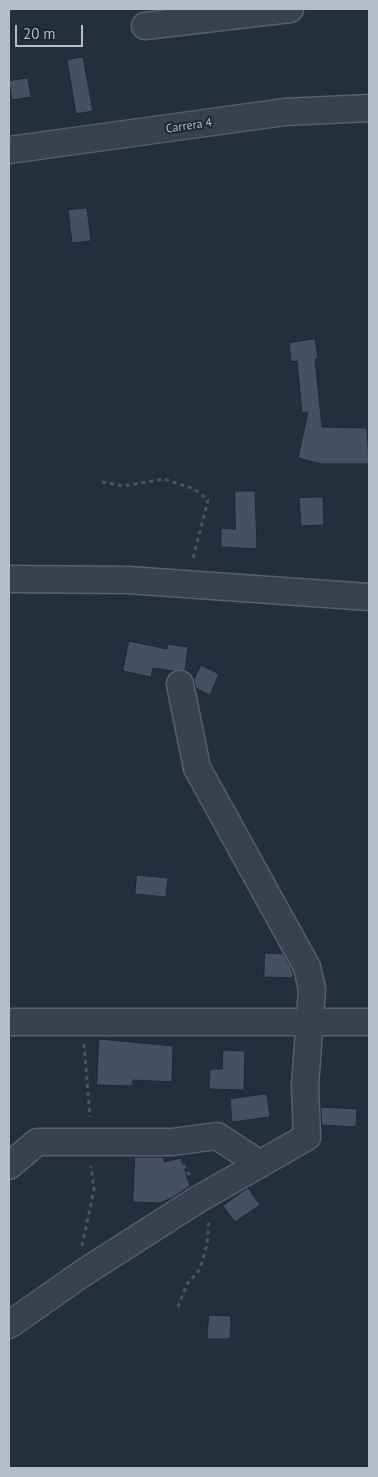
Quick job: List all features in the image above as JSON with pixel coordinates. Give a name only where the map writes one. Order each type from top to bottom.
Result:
[{"type":"street","points":[[145,26],[290,9]]},
{"type":"street","name":"Carrera 4","points":[[9,150],[286,112],[369,108]]},
{"type":"street","points":[[9,579],[99,579],[369,597]]},
{"type":"street","points":[[9,1325],[82,1273],[197,1200],[306,1137],[305,1086],[312,989],[307,967],[197,768],[180,684]]},
{"type":"street","points":[[9,1022],[369,1022]]},
{"type":"street","points":[[9,1166],[37,1142],[172,1142],[216,1136],[260,1164]]},
{"type":"path","points":[[102,482],[123,486],[164,479],[194,489],[208,500],[186,586]]},
{"type":"path","points":[[172,1142],[174,1153],[189,1173],[197,1200],[208,1208],[207,1244],[200,1269],[187,1284],[178,1307]]},
{"type":"building","points":[[83,57],[93,111],[76,114],[67,60]]},
{"type":"building","points":[[28,78],[31,97],[12,100],[9,81]]},
{"type":"building","points":[[87,208],[91,241],[72,243],[68,210]]},
{"type":"building","points":[[315,339],[318,358],[315,359],[322,427],[367,428],[369,464],[321,464],[298,458],[308,412],[302,413],[297,361],[291,362],[289,343]]},
{"type":"building","points":[[235,491],[255,491],[257,549],[221,547],[221,528],[235,529]]},
{"type":"building","points":[[323,497],[324,525],[301,526],[299,498]]},
{"type":"building","points":[[129,641],[167,649],[168,644],[188,647],[185,670],[173,671],[153,668],[151,677],[123,671]]},
{"type":"building","points":[[201,665],[219,674],[210,695],[196,688],[194,680]]},
{"type":"building","points":[[137,875],[168,878],[166,897],[135,894]]},
{"type":"building","points":[[265,953],[283,954],[293,972],[293,978],[264,977]]},
{"type":"building","points":[[99,1039],[173,1046],[172,1082],[133,1080],[132,1086],[97,1085]]},
{"type":"building","points":[[223,1050],[245,1051],[244,1090],[209,1089],[210,1069],[222,1069]]},
{"type":"building","points":[[267,1094],[270,1117],[232,1122],[230,1099]]},
{"type":"building","points":[[321,1107],[357,1109],[356,1127],[322,1125]]},
{"type":"building","points":[[135,1157],[164,1157],[164,1162],[181,1158],[190,1186],[172,1198],[159,1203],[133,1202]]},
{"type":"building","points":[[248,1188],[260,1205],[235,1222],[223,1206]]},
{"type":"building","points":[[209,1315],[231,1316],[230,1339],[207,1339]]}]
